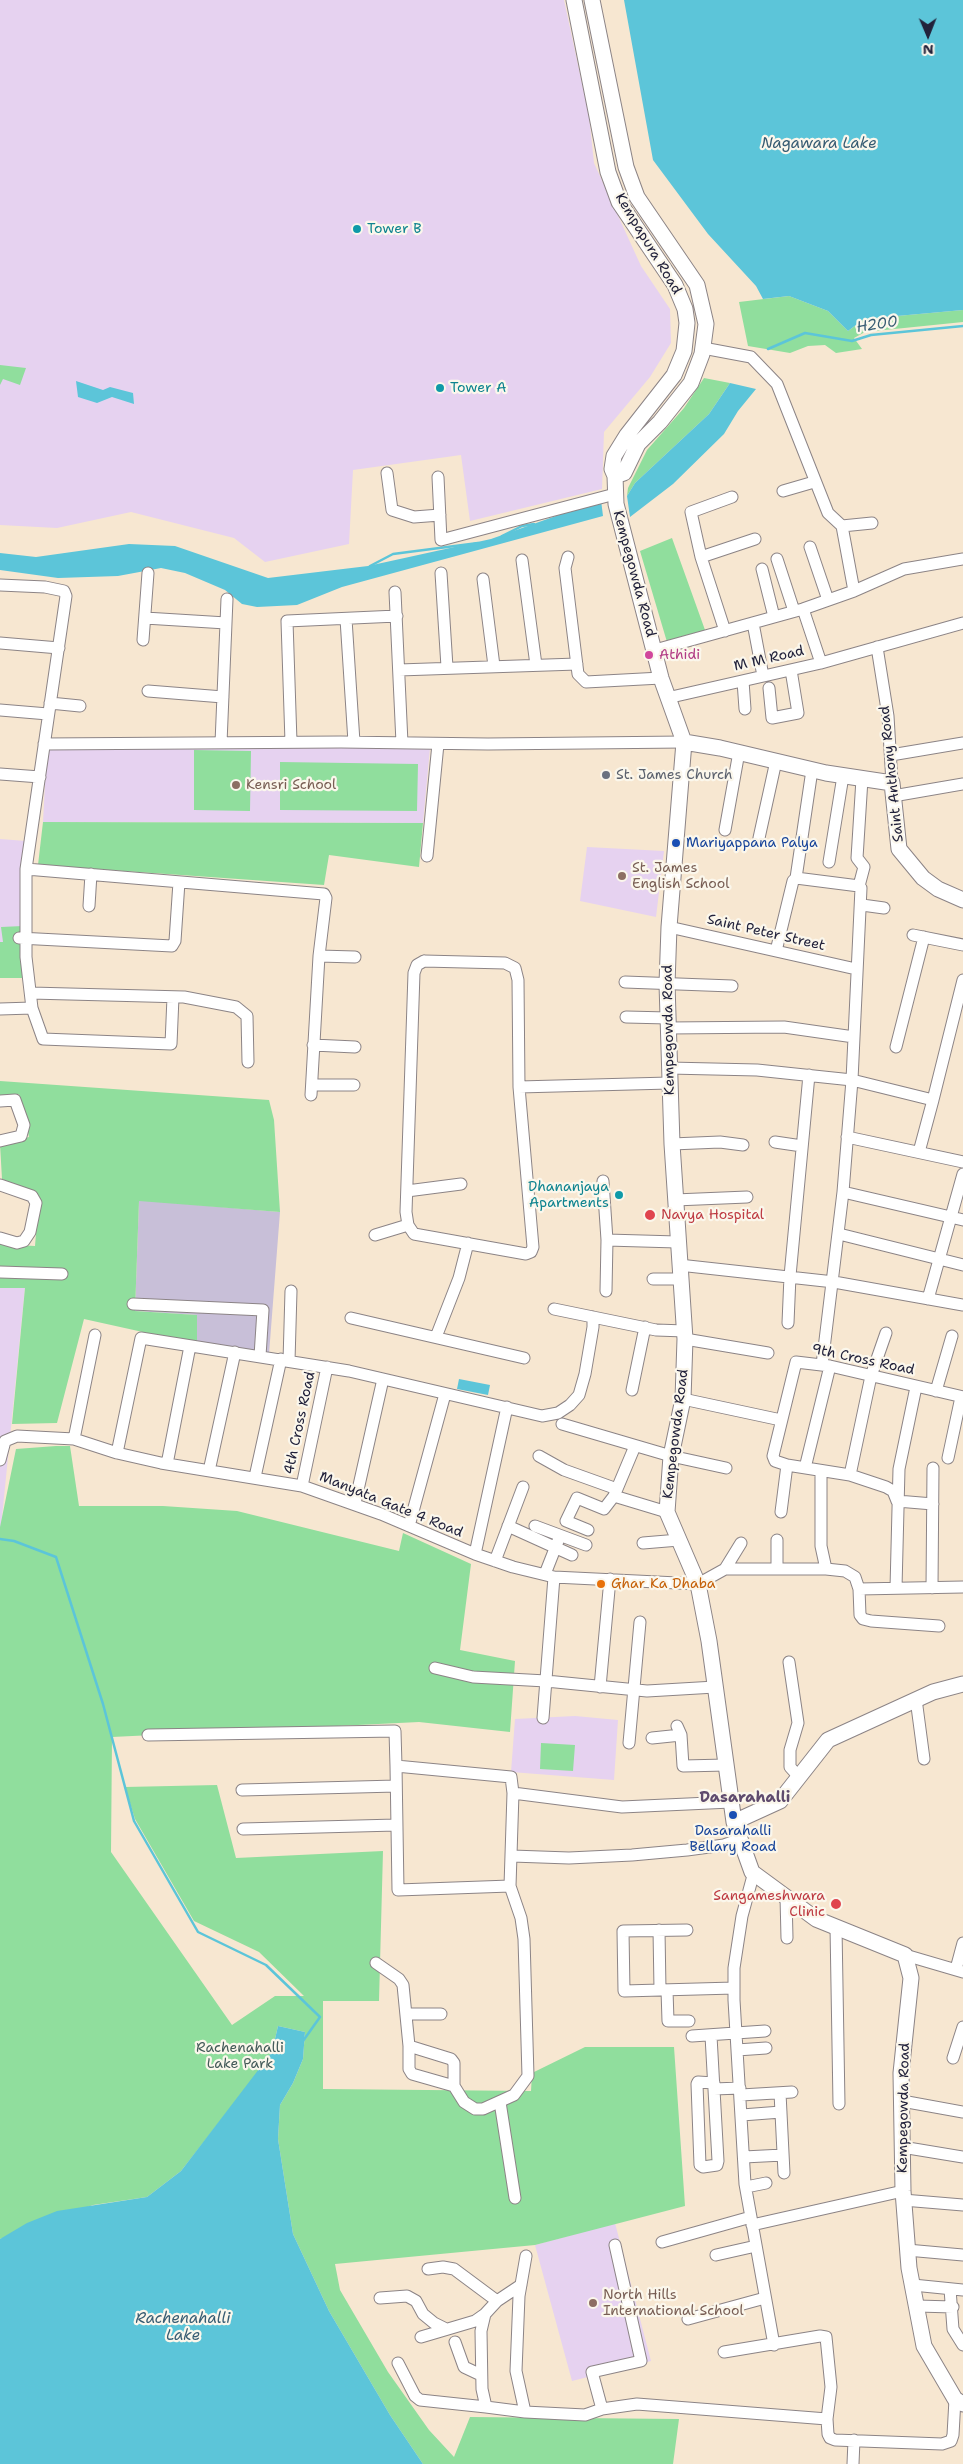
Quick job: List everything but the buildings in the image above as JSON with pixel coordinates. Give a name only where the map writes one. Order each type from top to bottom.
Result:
[{"type":"street","name":"Kempapura Road","points":[[574,0],[608,172],[620,202],[675,285],[685,309],[687,323],[684,351],[674,375],[627,435],[614,456],[612,469],[615,476],[624,473],[638,444],[660,422],[691,383],[703,348],[706,324],[697,285],[637,197],[626,167],[592,0]]},
{"type":"street","points":[[703,348],[751,357],[777,384],[814,482],[828,513],[842,526],[854,592]]},
{"type":"street","points":[[387,473],[392,510],[414,517],[440,515]]},
{"type":"street","name":"Kempegowda Road","points":[[615,476],[615,499],[660,678],[684,742],[669,927],[667,984],[669,1076],[677,1242],[685,1335],[683,1399],[671,1456],[667,1512],[698,1584],[716,1687],[734,1822],[754,1872]]},
{"type":"street","points":[[438,477],[441,540],[615,499]]},
{"type":"street","points":[[783,491],[814,482]]},
{"type":"street","points":[[725,631],[701,557],[690,512],[732,497]]},
{"type":"street","points":[[842,526],[872,522]]},
{"type":"street","points":[[701,557],[755,539]]},
{"type":"street","points":[[810,547],[828,600]]},
{"type":"street","points":[[568,556],[565,568],[578,674],[586,682],[660,678]]},
{"type":"street","points":[[776,559],[821,663]]},
{"type":"street","points":[[654,650],[799,610],[854,592],[904,569],[963,559]]},
{"type":"street","points":[[522,560],[536,665]]},
{"type":"street","points":[[762,568],[774,617]]},
{"type":"street","points":[[143,640],[148,573]]},
{"type":"street","points":[[441,573],[447,667]]},
{"type":"street","points":[[483,580],[494,666]]},
{"type":"street","points":[[0,585],[45,587],[64,591],[66,596],[26,869],[22,938],[32,1008],[43,1039],[171,1044],[172,997]]},
{"type":"street","points":[[395,592],[402,743]]},
{"type":"street","points":[[221,743],[228,600]]},
{"type":"street","points":[[291,742],[287,621],[396,616]]},
{"type":"street","points":[[145,618],[226,623]]},
{"type":"street","points":[[346,618],[354,742]]},
{"type":"street","points":[[753,623],[763,676]]},
{"type":"street","name":"M M Road","points":[[667,698],[821,663],[963,623]]},
{"type":"street","points":[[0,643],[59,648]]},
{"type":"street","name":"Saint Anthony Road","points":[[877,647],[888,716],[899,849],[923,878],[938,889],[963,900]]},
{"type":"street","points":[[399,670],[577,664]]},
{"type":"street","points":[[768,688],[772,718],[798,713],[791,670]]},
{"type":"street","points":[[743,681],[744,709]]},
{"type":"street","points":[[148,691],[223,697]]},
{"type":"street","points":[[0,710],[80,706]]},
{"type":"street","points":[[44,744],[684,742],[862,779],[893,790],[963,784]]},
{"type":"street","points":[[890,755],[963,743]]},
{"type":"street","points":[[427,856],[438,744]]},
{"type":"street","points":[[724,830],[739,752]]},
{"type":"street","points":[[759,838],[776,761]]},
{"type":"street","points":[[776,951],[793,881],[796,878],[812,770]]},
{"type":"street","points":[[0,774],[40,777]]},
{"type":"street","points":[[829,862],[843,776]]},
{"type":"street","points":[[804,1468],[826,1365],[843,1192],[852,1080],[856,969],[862,905],[862,892],[859,886],[864,867],[856,858],[862,779]]},
{"type":"street","points":[[26,869],[324,894],[326,898],[319,956],[311,1090],[354,1085]]},
{"type":"street","points":[[89,906],[91,874]]},
{"type":"street","points":[[796,878],[859,886]]},
{"type":"street","points":[[22,938],[172,946],[175,941],[179,882]]},
{"type":"street","points":[[862,905],[884,908]]},
{"type":"street","name":"Saint Peter Street","points":[[669,927],[856,969]]},
{"type":"street","points":[[896,1047],[918,936],[963,945]]},
{"type":"street","points":[[319,956],[355,957]]},
{"type":"street","points":[[424,961],[505,963],[515,968],[518,980],[519,1087],[533,1247],[531,1252],[526,1254],[414,1234],[408,1225],[406,1212],[414,974],[417,965],[424,961]]},
{"type":"street","points":[[919,1152],[963,980]]},
{"type":"street","points":[[624,982],[732,986]]},
{"type":"street","points":[[30,993],[172,997],[215,1003],[243,1011],[247,1016],[248,1023],[248,1062]]},
{"type":"street","points":[[0,1009],[32,1008]]},
{"type":"street","points":[[626,1017],[668,1023],[784,1027],[854,1037]]},
{"type":"street","points":[[313,1045],[356,1047]]},
{"type":"street","points":[[519,1087],[757,1070],[852,1080],[933,1100]]},
{"type":"street","points":[[788,1323],[790,1276],[809,1076]]},
{"type":"street","points":[[0,1101],[16,1100],[24,1125],[22,1136],[0,1141]]},
{"type":"street","points":[[847,1137],[963,1162]]},
{"type":"street","points":[[672,1144],[720,1142],[743,1144]]},
{"type":"street","points":[[775,1142],[802,1146]]},
{"type":"street","points":[[928,1299],[963,1174]]},
{"type":"street","points":[[603,1181],[606,1291]]},
{"type":"street","points":[[407,1191],[461,1184]]},
{"type":"street","points":[[0,1185],[32,1196],[36,1203],[30,1232],[24,1241],[17,1243],[0,1238]]},
{"type":"street","points":[[843,1192],[963,1220]]},
{"type":"street","points":[[675,1200],[746,1197]]},
{"type":"street","points":[[375,1236],[408,1225]]},
{"type":"street","points":[[839,1234],[963,1265]]},
{"type":"street","points":[[606,1240],[677,1242]]},
{"type":"street","points":[[436,1337],[459,1278],[468,1243]]},
{"type":"street","points":[[0,1272],[62,1274]]},
{"type":"street","points":[[653,1279],[680,1272],[790,1276],[834,1282],[963,1306]]},
{"type":"street","points":[[255,1477],[285,1360],[291,1290]]},
{"type":"street","points":[[133,1304],[263,1310],[260,1356]]},
{"type":"street","points":[[554,1309],[768,1353]]},
{"type":"street","points":[[117,1453],[141,1338],[327,1367],[542,1416],[558,1413],[570,1406],[579,1395],[585,1374],[593,1317]]},
{"type":"street","points":[[351,1318],[524,1358]]},
{"type":"street","points":[[632,1390],[645,1327]]},
{"type":"street","points":[[850,1475],[871,1376],[886,1333]]},
{"type":"street","points":[[74,1439],[95,1336]]},
{"type":"street","points":[[936,1391],[952,1336]]},
{"type":"street","points":[[167,1464],[190,1346]]},
{"type":"street","points":[[208,1470],[235,1352]]},
{"type":"street","name":"9th Cross Road","points":[[782,1420],[796,1362],[826,1365],[962,1397]]},
{"type":"street","name":"4th Cross Road","points":[[302,1486],[327,1367]]},
{"type":"street","points":[[355,1503],[384,1379]]},
{"type":"street","points":[[896,1588],[899,1469],[916,1387]]},
{"type":"street","points":[[409,1526],[445,1394]]},
{"type":"street","points":[[948,1458],[962,1397]]},
{"type":"street","points":[[683,1399],[782,1420],[773,1459],[787,1465],[850,1475],[886,1487],[893,1491],[898,1501]]},
{"type":"street","points":[[475,1554],[507,1408]]},
{"type":"street","points":[[562,1424],[671,1456],[726,1468]]},
{"type":"street","name":"Manyata Gate 4 Road","points":[[0,1460],[6,1441],[17,1436],[74,1439],[117,1453],[167,1464],[302,1486],[355,1503],[494,1561],[549,1576],[698,1584]]},
{"type":"street","points":[[588,1530],[566,1521],[577,1498],[604,1509],[616,1493],[635,1446]]},
{"type":"street","points":[[539,1456],[564,1470],[616,1493],[667,1512]]},
{"type":"street","points":[[781,1512],[787,1465]]},
{"type":"street","points":[[932,1588],[933,1468]]},
{"type":"street","points":[[821,1471],[821,1546],[826,1569]]},
{"type":"street","points":[[494,1561],[523,1487]]},
{"type":"street","points":[[898,1501],[933,1504]]},
{"type":"street","points":[[508,1526],[572,1555]]},
{"type":"street","points":[[535,1526],[586,1545]]},
{"type":"street","points":[[543,1718],[549,1576],[560,1535]]},
{"type":"street","points":[[643,1543],[679,1540]]},
{"type":"street","points":[[777,1540],[777,1569]]},
{"type":"street","points":[[725,1569],[740,1543]]},
{"type":"street","points":[[698,1584],[725,1569],[826,1569],[845,1571],[855,1577],[859,1589],[860,1615],[863,1619],[871,1622],[939,1626]]},
{"type":"street","points":[[600,1687],[610,1579]]},
{"type":"street","points":[[859,1589],[963,1587]]},
{"type":"street","points":[[630,1743],[640,1622]]},
{"type":"street","points":[[789,1662],[798,1723],[790,1750],[790,1767],[799,1776]]},
{"type":"street","points":[[435,1668],[473,1677],[546,1681],[634,1690],[681,1690],[716,1687]]},
{"type":"street","points":[[734,1822],[780,1801],[828,1740],[916,1699],[956,1684],[963,1684]]},
{"type":"street","points":[[916,1699],[924,1759]]},
{"type":"street","points":[[652,1738],[679,1730],[683,1766],[726,1765]]},
{"type":"street","points":[[148,1735],[394,1731],[398,1890],[510,1886]]},
{"type":"street","points":[[396,1766],[515,1775],[510,1886],[521,1918],[524,1939],[528,2076],[514,2095],[486,2108],[475,2109],[461,2098],[454,2086],[454,2063],[451,2059],[409,2046]]},
{"type":"street","points":[[242,1790],[396,1786]]},
{"type":"street","points":[[513,1793],[622,1807],[731,1802]]},
{"type":"street","points":[[243,1829],[396,1825]]},
{"type":"street","points":[[512,1856],[569,1858],[632,1855],[724,1845],[741,1839]]},
{"type":"street","points":[[774,2345],[746,2188],[735,2035],[734,1968],[742,1916],[754,1872],[816,1918],[905,1955],[959,1970],[963,1943]]},
{"type":"street","points":[[786,1897],[788,1938]]},
{"type":"street","points":[[836,1927],[839,2104]]},
{"type":"street","points":[[659,1930],[663,1990],[668,2021],[688,2021]]},
{"type":"street","points":[[687,1930],[623,1931],[624,1991],[734,1988]]},
{"type":"street","name":"Kempegowda Road","points":[[905,1955],[911,1978],[902,2073],[903,2195],[908,2250],[924,2346],[959,2402]]},
{"type":"street","points":[[376,1963],[400,1979],[403,1985],[409,2046],[409,2069],[412,2074],[454,2086]]},
{"type":"street","points":[[406,2014],[441,2014]]},
{"type":"street","points":[[954,2058],[963,2027]]},
{"type":"street","points":[[692,2036],[735,2035],[765,2031]]},
{"type":"street","points":[[711,2036],[714,2086],[718,2161],[717,2165],[703,2167],[700,2165],[698,2082],[714,2086],[740,2092],[792,2092]]},
{"type":"street","points":[[737,2050],[766,2048]]},
{"type":"street","points":[[780,2093],[784,2172]]},
{"type":"street","points":[[902,2101],[963,2112]]},
{"type":"street","points":[[500,2102],[515,2198]]},
{"type":"street","points":[[742,2114],[781,2112]]},
{"type":"street","points":[[902,2147],[963,2157]]},
{"type":"street","points":[[744,2157],[783,2154]]},
{"type":"street","points":[[746,2188],[766,2183]]},
{"type":"street","points":[[662,2242],[752,2221],[903,2195],[963,2205]]},
{"type":"street","points":[[602,2409],[592,2372],[641,2361],[615,2245]]},
{"type":"street","points":[[716,2255],[756,2246]]},
{"type":"street","points":[[908,2250],[963,2255]]},
{"type":"street","points":[[525,2412],[516,2371],[521,2285],[526,2256]]},
{"type":"street","points":[[428,2270],[442,2267],[454,2269],[497,2301]]},
{"type":"street","points":[[421,2337],[475,2320],[485,2314],[497,2301],[521,2285]]},
{"type":"street","points":[[913,2285],[963,2290]]},
{"type":"street","points":[[950,2289],[954,2329],[963,2346]]},
{"type":"street","points":[[380,2298],[407,2296],[416,2301],[423,2314],[446,2329]]},
{"type":"street","points":[[688,2319],[765,2298]]},
{"type":"street","points":[[917,2306],[953,2307]]},
{"type":"street","points":[[485,2314],[481,2331],[482,2389],[486,2407]]},
{"type":"street","points":[[724,2352],[820,2336],[826,2337],[831,2387],[827,2419],[830,2438],[942,2444],[950,2441],[953,2435],[959,2402]]},
{"type":"street","points":[[455,2342],[464,2367],[482,2375]]},
{"type":"street","points":[[398,2363],[414,2396],[420,2400],[525,2412],[586,2415],[602,2409],[637,2404],[827,2419]]},
{"type":"street","points":[[852,2464],[854,2440]]},
{"type":"shaded area","points":[[0,0],[564,0],[589,116],[594,163],[641,266],[670,309],[671,343],[650,377],[604,432],[602,489],[470,521],[461,455],[353,470],[349,544],[265,562],[234,538],[131,512],[57,528],[0,525]]},
{"type":"shaded area","name":"Kensri School","points":[[47,746],[430,748],[423,823],[43,822]]},
{"type":"shaded area","points":[[0,839],[26,841],[23,926],[3,942],[0,942]]},
{"type":"shaded area","name":"St. James English School","points":[[587,847],[664,851],[656,917],[580,901]]},
{"type":"shaded area","points":[[139,1200],[280,1212],[269,1354],[197,1344],[197,1315],[135,1311]]},
{"type":"shaded area","points":[[0,1288],[25,1288],[1,1527],[0,1527]]},
{"type":"shaded area","points":[[575,1716],[618,1720],[614,1780],[511,1772],[515,1719]]},
{"type":"shaded area","name":"North Hills International School","points":[[615,2223],[651,2361],[572,2381],[535,2245]]},
{"type":"green space","points":[[789,296],[828,311],[848,331],[864,319],[963,310],[963,322],[865,332],[854,338],[862,349],[836,353],[825,345],[808,346],[790,353],[748,346],[739,302]]},
{"type":"green space","points":[[0,365],[26,368],[20,385],[3,379],[0,385]]},
{"type":"green space","points":[[704,378],[730,383],[709,414],[635,483],[627,496],[628,488],[647,450],[684,408]]},
{"type":"green space","points":[[672,538],[705,630],[667,642],[640,551]]},
{"type":"green space","points":[[194,750],[251,751],[250,811],[194,810]]},
{"type":"green space","points":[[280,762],[418,764],[417,811],[280,810]]},
{"type":"green space","points":[[43,822],[423,823],[419,867],[329,855],[324,885],[38,865]]},
{"type":"green space","points":[[23,926],[26,978],[0,978],[0,942],[3,942],[1,927]]},
{"type":"green space","points":[[0,1081],[269,1100],[274,1120],[280,1212],[139,1201],[135,1311],[197,1315],[197,1344],[84,1319],[57,1423],[12,1424],[25,1288],[0,1288],[0,1244],[35,1246],[39,1196],[2,1179],[0,1144],[29,1137],[19,1094],[0,1097]]},
{"type":"green space","name":"Rachenahalli Lake Park","points":[[70,1446],[79,1506],[163,1506],[237,1511],[399,1551],[403,1533],[471,1564],[460,1650],[515,1661],[510,1732],[419,1722],[112,1737],[111,1852],[232,2025],[275,1996],[304,1996],[259,1952],[194,1921],[135,1819],[125,1787],[217,1785],[236,1858],[383,1851],[379,2001],[323,2001],[323,2089],[531,2091],[532,2073],[585,2047],[674,2047],[685,2206],[535,2245],[335,2264],[340,2290],[388,2372],[429,2430],[454,2457],[470,2417],[679,2419],[673,2464],[423,2464],[390,2415],[329,2311],[293,2234],[278,2139],[280,2105],[293,2083],[303,2059],[305,2032],[278,2026],[272,2052],[256,2075],[181,2171],[147,2197],[93,2205],[0,2239],[0,1527],[16,1449]]},
{"type":"green space","points":[[541,1743],[575,1745],[573,1771],[540,1769]]},
{"type":"water","name":"Nagawara Lake","points":[[624,0],[963,0],[963,310],[864,319],[848,331],[828,311],[789,296],[763,299],[756,286],[708,234],[653,160]]},
{"type":"water","points":[[76,381],[103,390],[110,387],[133,393],[134,404],[112,397],[97,403],[78,397]]},
{"type":"water","points":[[730,383],[756,389],[738,411],[724,434],[673,484],[630,517],[627,496],[635,483],[709,414]]},
{"type":"water","points":[[601,500],[603,516],[342,587],[297,605],[257,607],[242,604],[225,590],[185,573],[161,568],[118,576],[58,578],[0,570],[0,553],[36,557],[129,544],[175,546],[268,578],[368,566],[491,539]]},
{"type":"water","points":[[459,1379],[490,1385],[488,1395],[457,1389]]},
{"type":"water","name":"Rachenahalli Lake","points":[[278,2026],[305,2032],[303,2059],[293,2083],[280,2105],[278,2139],[293,2234],[329,2311],[390,2415],[423,2464],[0,2464],[0,2239],[27,2223],[57,2211],[147,2197],[181,2171],[272,2052]]},
{"type":"waterway","name":"H200","points":[[768,349],[805,333],[852,341],[871,335],[963,326]]},
{"type":"waterway","points":[[502,536],[522,526],[534,524]]},
{"type":"waterway","points":[[370,566],[393,554],[478,543]]},
{"type":"waterway","points":[[0,1539],[14,1541],[56,1557],[103,1704],[134,1821],[198,1932],[266,1965],[320,2017],[303,2041]]},
{"type":"place","name":"Tower B","points":[[357,229]]},
{"type":"place","name":"Tower A","points":[[440,388]]},
{"type":"place","name":"Athidi","points":[[649,655]]},
{"type":"place","name":"St. James Church","points":[[606,775]]},
{"type":"place","name":"Kensri School","points":[[236,785]]},
{"type":"place","name":"Mariyappana Palya","points":[[676,843]]},
{"type":"place","name":"St. James English School","points":[[622,876]]},
{"type":"place","name":"Dhananjaya Apartments","points":[[619,1195]]},
{"type":"place","name":"Navya Hospital","points":[[650,1215]]},
{"type":"place","name":"Ghar Ka Dhaba","points":[[601,1584]]},
{"type":"place","name":"Dasarahalli Bellary Road","points":[[733,1815]]},
{"type":"place","name":"Sangameshwara Clinic","points":[[836,1904]]},
{"type":"place","name":"North Hills International School","points":[[593,2303]]},
{"type":"district","name":"Dasarahalli","points":[[745,1798]]}]
